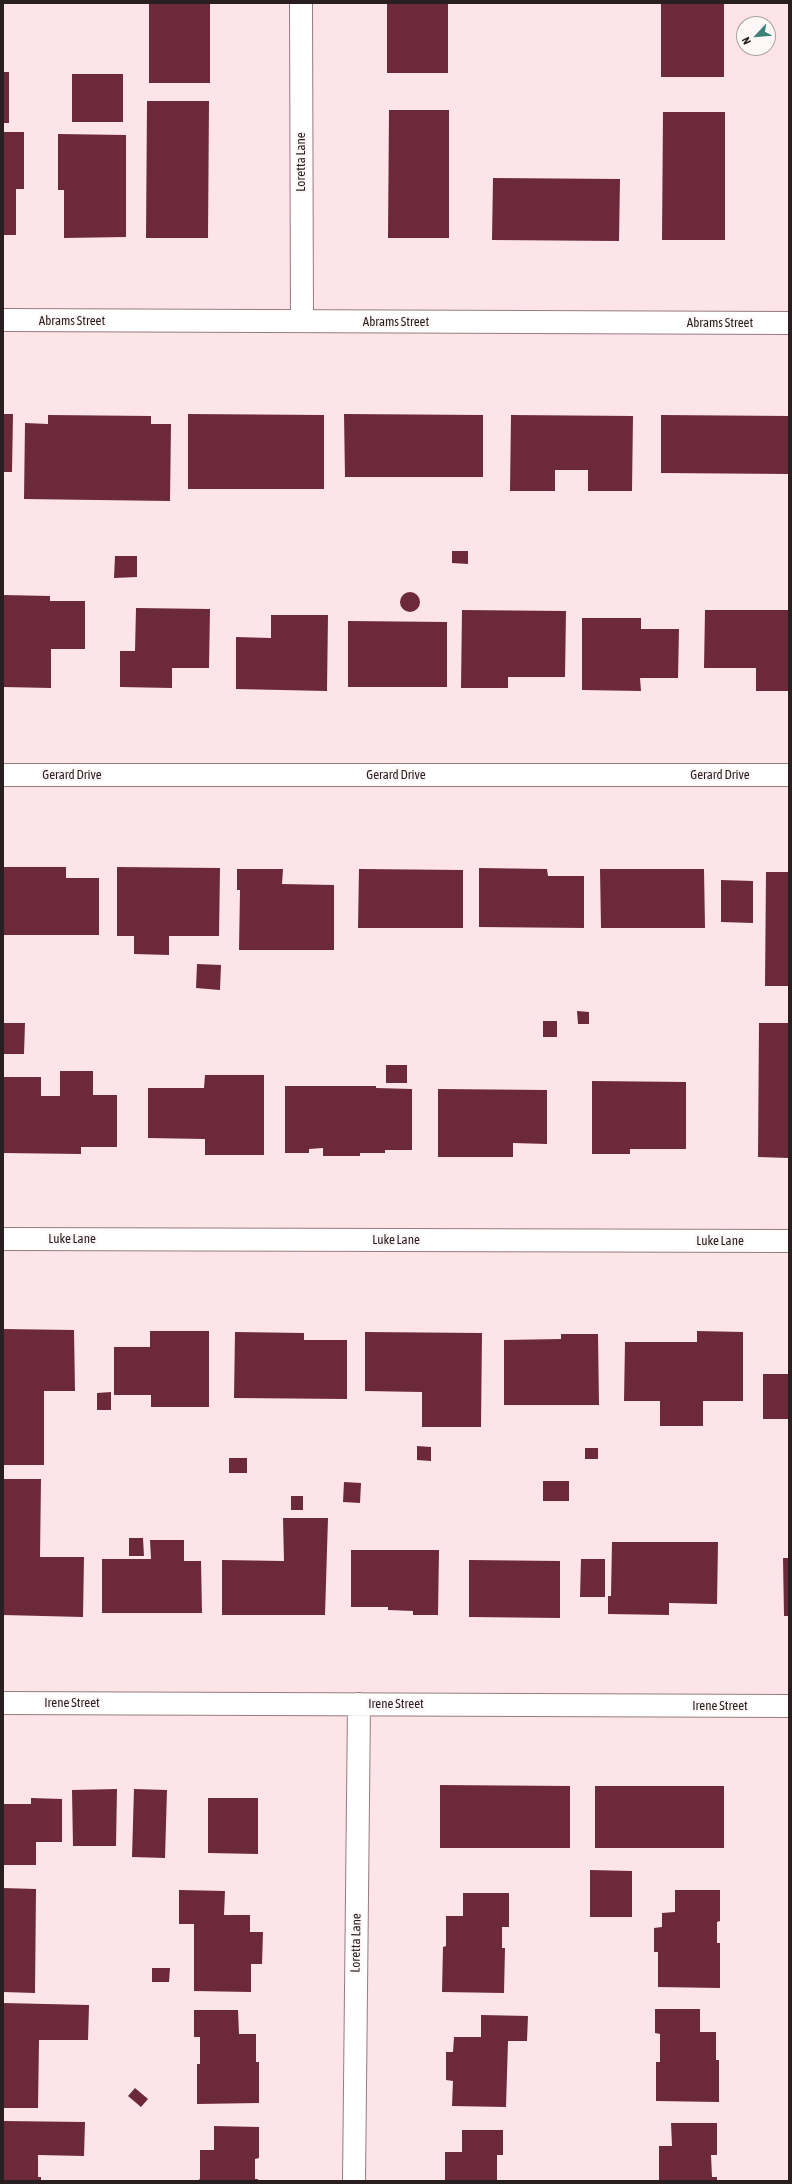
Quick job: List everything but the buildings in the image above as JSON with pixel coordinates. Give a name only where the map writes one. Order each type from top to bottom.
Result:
[{"type":"street","name":"Loretta Lane","points":[[301,3],[302,321]]},
{"type":"street","name":"Abrams Street","points":[[3,320],[789,323]]},
{"type":"street","name":"Gerard Drive","points":[[3,774],[789,776]]},
{"type":"street","name":"Luke Lane","points":[[3,1239],[789,1241]]},
{"type":"street","name":"Irene Street","points":[[3,1703],[789,1706]]},
{"type":"street","name":"Loretta Lane","points":[[354,2181],[359,1704]]}]
